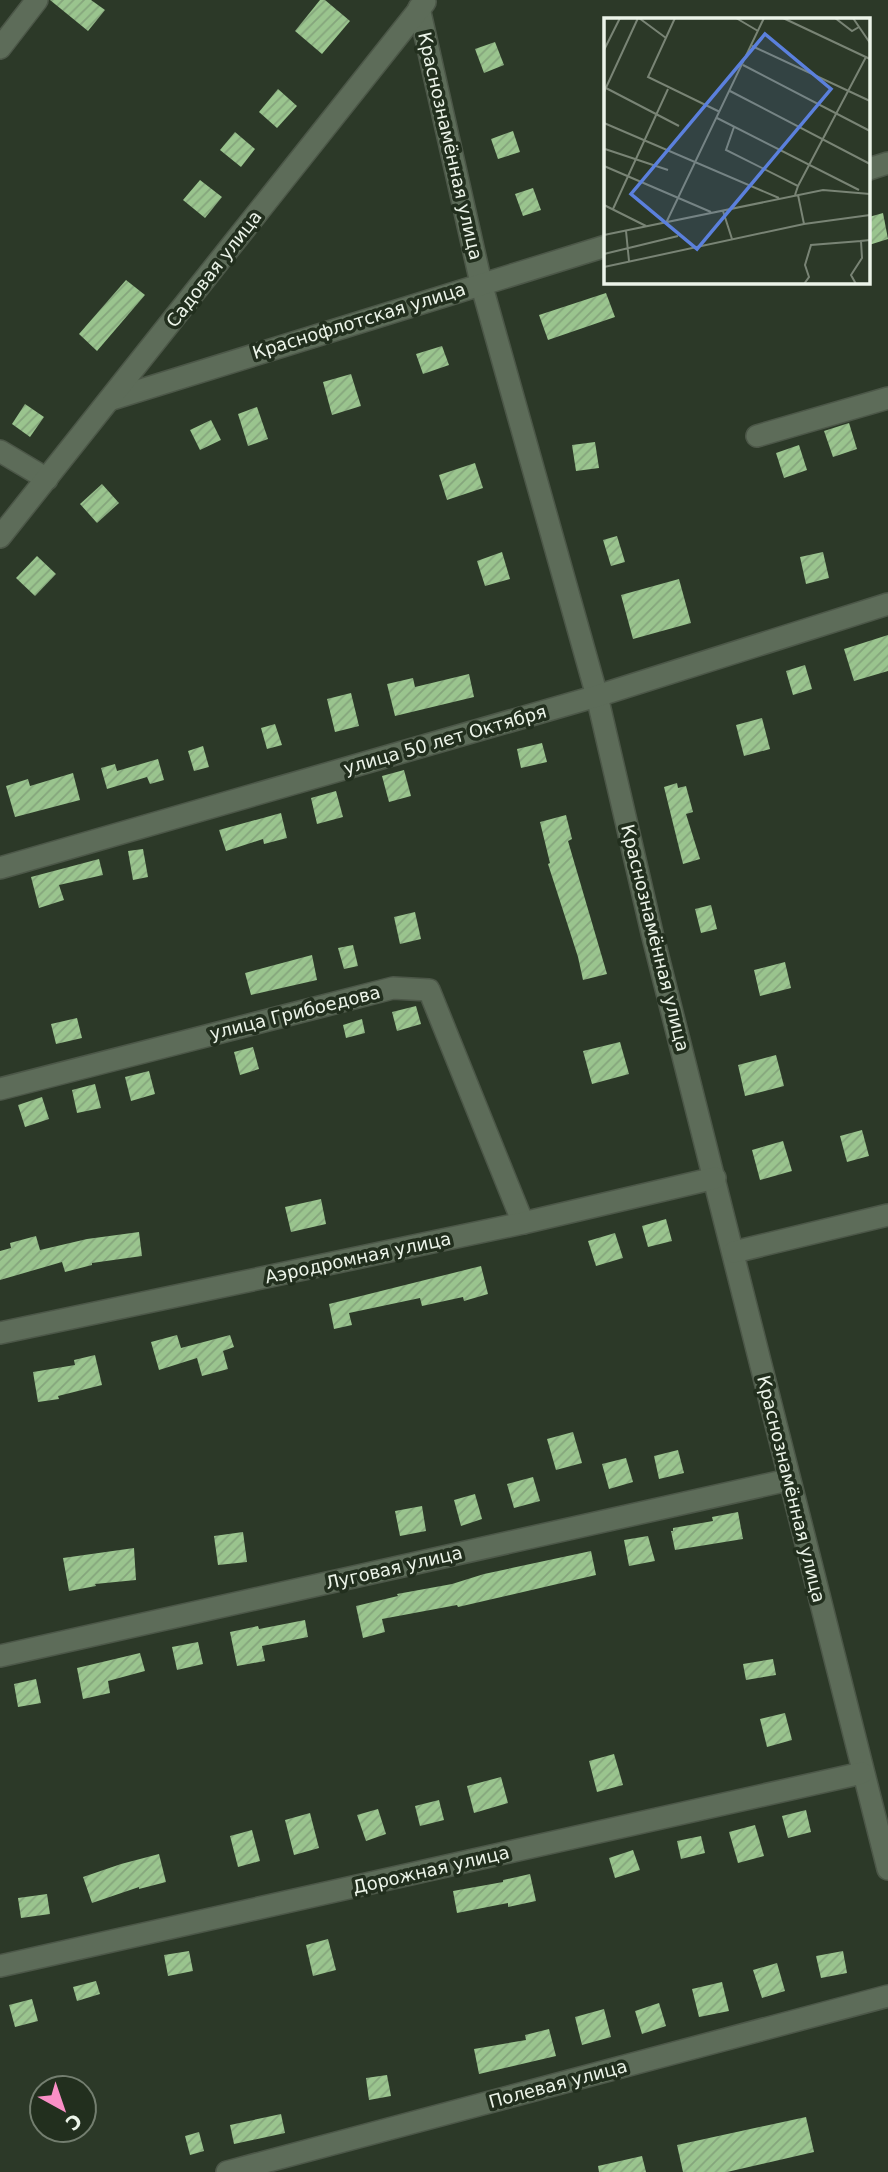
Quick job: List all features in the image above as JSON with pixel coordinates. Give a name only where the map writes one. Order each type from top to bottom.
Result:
[{"type":"street","points":[[0,48],[37,0]]},
{"type":"street","name":"Краснознамённая улица","points":[[423,4],[481,283],[597,696],[652,933],[888,1869]]},
{"type":"street","name":"Садовая улица","points":[[0,537],[423,4]]},
{"type":"street","points":[[870,169],[888,163]]},
{"type":"street","name":"Краснофлотская улица","points":[[112,399],[604,247]]},
{"type":"street","points":[[757,436],[888,398]]},
{"type":"street","points":[[0,451],[47,479]]},
{"type":"street","name":"улица 50 лет Октября","points":[[0,868],[597,696],[888,604]]},
{"type":"street","name":"улица Грибоедова","points":[[0,1089],[393,988],[429,990],[523,1223]]},
{"type":"street","name":"Аэродромная улица","points":[[0,1333],[523,1223],[715,1178]]},
{"type":"street","points":[[734,1252],[888,1215]]},
{"type":"street","name":"Луговая улица","points":[[0,1656],[788,1480]]},
{"type":"street","name":"Дорожная улица","points":[[0,1966],[862,1773]]},
{"type":"street","name":"Полевая улица","points":[[227,2172],[888,1996]]},
{"type":"building","points":[[50,0],[91,0],[105,10],[88,31]]},
{"type":"building","points":[[320,0],[325,0],[350,21],[322,54],[295,31]]},
{"type":"building","points":[[495,42],[504,65],[484,73],[475,49]]},
{"type":"building","points":[[278,89],[297,106],[277,128],[259,112]]},
{"type":"building","points":[[513,131],[520,152],[498,159],[491,139]]},
{"type":"building","points":[[235,132],[255,149],[241,167],[220,150]]},
{"type":"building","points":[[200,180],[222,197],[205,218],[183,200]]},
{"type":"building","points":[[533,188],[541,210],[523,216],[515,194]]},
{"type":"building","points":[[883,213],[888,239],[870,245],[870,217]]},
{"type":"building","points":[[126,280],[145,295],[97,351],[79,334]]},
{"type":"building","points":[[606,293],[615,317],[548,340],[539,315]]},
{"type":"building","points":[[442,346],[449,365],[423,374],[416,354]]},
{"type":"building","points":[[351,374],[361,406],[332,415],[323,382]]},
{"type":"building","points":[[25,404],[44,417],[30,437],[12,424]]},
{"type":"building","points":[[257,407],[268,439],[248,446],[238,414]]},
{"type":"building","points":[[211,420],[221,440],[200,450],[190,430]]},
{"type":"building","points":[[849,423],[857,449],[833,457],[824,431]]},
{"type":"building","points":[[595,442],[599,468],[576,471],[572,445]]},
{"type":"building","points":[[799,445],[807,470],[784,478],[776,453]]},
{"type":"building","points":[[475,463],[483,488],[447,500],[439,475]]},
{"type":"building","points":[[102,484],[119,503],[97,523],[80,504]]},
{"type":"building","points":[[617,536],[625,562],[611,566],[603,540]]},
{"type":"building","points":[[502,552],[510,579],[485,586],[477,561]]},
{"type":"building","points":[[823,552],[829,578],[806,584],[800,557]]},
{"type":"building","points":[[37,556],[56,574],[35,596],[16,578]]},
{"type":"building","points":[[679,579],[691,623],[633,639],[621,595]]},
{"type":"building","points":[[888,635],[888,671],[854,681],[844,649]]},
{"type":"building","points":[[805,665],[812,689],[793,695],[786,671]]},
{"type":"building","points":[[469,674],[474,697],[395,716],[387,684],[413,678],[415,687]]},
{"type":"building","points":[[351,693],[359,726],[335,732],[327,699]]},
{"type":"building","points":[[762,718],[770,749],[744,756],[736,725]]},
{"type":"building","points":[[275,724],[282,745],[267,749],[261,728]]},
{"type":"building","points":[[542,743],[547,762],[521,768],[517,749]]},
{"type":"building","points":[[203,746],[209,767],[194,771],[188,751]]},
{"type":"building","points":[[158,759],[164,780],[150,784],[147,777],[107,789],[101,768],[115,764],[117,771]]},
{"type":"building","points":[[404,770],[411,796],[389,802],[382,776]]},
{"type":"building","points":[[73,773],[80,800],[15,817],[6,786],[28,779],[30,786]]},
{"type":"building","points":[[677,783],[678,788],[686,786],[693,812],[686,814],[700,859],[683,864],[664,787]]},
{"type":"building","points":[[336,791],[343,817],[317,824],[311,798]]},
{"type":"building","points":[[281,813],[287,838],[264,844],[263,839],[226,851],[219,830]]},
{"type":"building","points":[[566,815],[572,839],[568,841],[607,974],[583,980],[548,864],[550,863],[540,822]]},
{"type":"building","points":[[143,849],[148,877],[133,880],[128,851]]},
{"type":"building","points":[[99,859],[103,875],[59,885],[64,900],[39,908],[31,877]]},
{"type":"building","points":[[711,905],[717,929],[701,933],[695,909]]},
{"type":"building","points":[[415,912],[421,939],[400,944],[394,917]]},
{"type":"building","points":[[353,945],[358,966],[344,969],[338,948]]},
{"type":"building","points":[[312,955],[317,980],[251,995],[245,973]]},
{"type":"building","points":[[785,962],[791,988],[760,996],[754,970]]},
{"type":"building","points":[[416,1006],[421,1024],[397,1031],[392,1012]]},
{"type":"building","points":[[77,1018],[82,1038],[56,1044],[51,1024]]},
{"type":"building","points":[[362,1019],[365,1033],[346,1038],[343,1025]]},
{"type":"building","points":[[620,1042],[629,1074],[592,1084],[583,1051]]},
{"type":"building","points":[[253,1047],[259,1069],[240,1075],[234,1052]]},
{"type":"building","points":[[776,1055],[784,1086],[745,1096],[738,1065]]},
{"type":"building","points":[[149,1071],[155,1094],[131,1101],[125,1077]]},
{"type":"building","points":[[95,1084],[101,1108],[77,1113],[72,1090]]},
{"type":"building","points":[[42,1097],[49,1119],[25,1127],[18,1105]]},
{"type":"building","points":[[862,1130],[869,1156],[847,1162],[840,1136]]},
{"type":"building","points":[[783,1141],[792,1171],[760,1180],[752,1150]]},
{"type":"building","points":[[321,1199],[326,1224],[291,1232],[285,1207]]},
{"type":"building","points":[[666,1219],[672,1241],[648,1247],[642,1226]]},
{"type":"building","points":[[139,1232],[142,1256],[92,1263],[65,1272],[62,1262],[0,1280],[0,1251],[11,1248],[10,1243],[36,1236],[40,1250],[87,1239]]},
{"type":"building","points":[[615,1233],[623,1258],[596,1266],[588,1241]]},
{"type":"building","points":[[481,1266],[488,1294],[464,1301],[463,1297],[422,1306],[420,1298],[349,1313],[352,1325],[334,1329],[329,1304]]},
{"type":"building","points":[[177,1335],[181,1348],[230,1335],[234,1347],[223,1351],[228,1369],[202,1376],[197,1358],[159,1370],[151,1342]]},
{"type":"building","points":[[95,1355],[102,1385],[58,1396],[59,1399],[38,1402],[33,1372],[75,1365],[74,1360]]},
{"type":"building","points":[[573,1432],[582,1463],[556,1470],[547,1439]]},
{"type":"building","points":[[678,1450],[684,1473],[659,1479],[654,1456]]},
{"type":"building","points":[[626,1458],[633,1482],[609,1489],[602,1464]]},
{"type":"building","points":[[533,1477],[540,1501],[514,1508],[507,1484]]},
{"type":"building","points":[[475,1494],[482,1519],[461,1526],[454,1500]]},
{"type":"building","points":[[422,1506],[426,1531],[400,1536],[395,1511]]},
{"type":"building","points":[[738,1512],[743,1539],[675,1550],[671,1531],[673,1528],[713,1521],[712,1517]]},
{"type":"building","points":[[243,1532],[247,1562],[218,1565],[214,1536]]},
{"type":"building","points":[[648,1536],[655,1561],[629,1566],[624,1540]]},
{"type":"building","points":[[134,1548],[136,1580],[95,1584],[96,1586],[69,1591],[63,1558]]},
{"type":"building","points":[[591,1551],[596,1575],[458,1607],[457,1605],[382,1619],[385,1632],[363,1638],[356,1606],[398,1596],[397,1594],[452,1584],[484,1574]]},
{"type":"building","points":[[305,1620],[308,1637],[262,1646],[265,1661],[237,1666],[230,1632]]},
{"type":"building","points":[[198,1642],[203,1664],[177,1670],[172,1647]]},
{"type":"building","points":[[140,1653],[145,1671],[108,1681],[110,1693],[83,1699],[77,1668]]},
{"type":"building","points":[[773,1659],[776,1675],[746,1680],[743,1664]]},
{"type":"building","points":[[36,1679],[41,1703],[18,1707],[14,1684]]},
{"type":"building","points":[[785,1713],[792,1740],[767,1747],[760,1719]]},
{"type":"building","points":[[614,1754],[623,1785],[597,1792],[589,1761]]},
{"type":"building","points":[[501,1777],[508,1803],[474,1813],[467,1786]]},
{"type":"building","points":[[439,1800],[444,1820],[420,1826],[415,1806]]},
{"type":"building","points":[[378,1809],[386,1834],[366,1841],[357,1815]]},
{"type":"building","points":[[806,1810],[811,1832],[788,1838],[782,1816]]},
{"type":"building","points":[[310,1813],[319,1848],[294,1855],[285,1820]]},
{"type":"building","points":[[755,1825],[764,1856],[738,1863],[729,1832]]},
{"type":"building","points":[[252,1830],[260,1861],[238,1867],[230,1836]]},
{"type":"building","points":[[701,1836],[705,1853],[681,1859],[677,1841]]},
{"type":"building","points":[[633,1850],[640,1870],[615,1878],[609,1858]]},
{"type":"building","points":[[159,1854],[166,1882],[139,1887],[92,1903],[83,1877]]},
{"type":"building","points":[[530,1874],[536,1901],[508,1907],[508,1903],[457,1913],[453,1891]]},
{"type":"building","points":[[47,1894],[50,1914],[21,1918],[18,1898]]},
{"type":"building","points":[[328,1939],[336,1970],[313,1976],[306,1945]]},
{"type":"building","points":[[189,1951],[193,1971],[168,1976],[164,1955]]},
{"type":"building","points":[[843,1951],[847,1973],[821,1978],[816,1956]]},
{"type":"building","points":[[777,1963],[785,1991],[762,1998],[753,1970]]},
{"type":"building","points":[[96,1981],[100,1994],[77,2001],[73,1987]]},
{"type":"building","points":[[722,1982],[729,2011],[699,2017],[692,1989]]},
{"type":"building","points":[[32,1999],[38,2021],[15,2027],[9,2005]]},
{"type":"building","points":[[659,2003],[666,2026],[642,2034],[635,2011]]},
{"type":"building","points":[[604,2009],[611,2037],[582,2045],[575,2017]]},
{"type":"building","points":[[549,2029],[556,2056],[479,2074],[474,2049],[526,2040],[525,2035]]},
{"type":"building","points":[[387,2075],[391,2096],[369,2100],[366,2078]]},
{"type":"building","points":[[281,2114],[285,2133],[234,2144],[230,2125]]},
{"type":"building","points":[[806,2117],[814,2152],[727,2172],[683,2172],[677,2145]]},
{"type":"building","points":[[199,2132],[204,2151],[190,2155],[185,2136]]},
{"type":"building","points":[[642,2156],[646,2172],[599,2172],[598,2166]]}]
